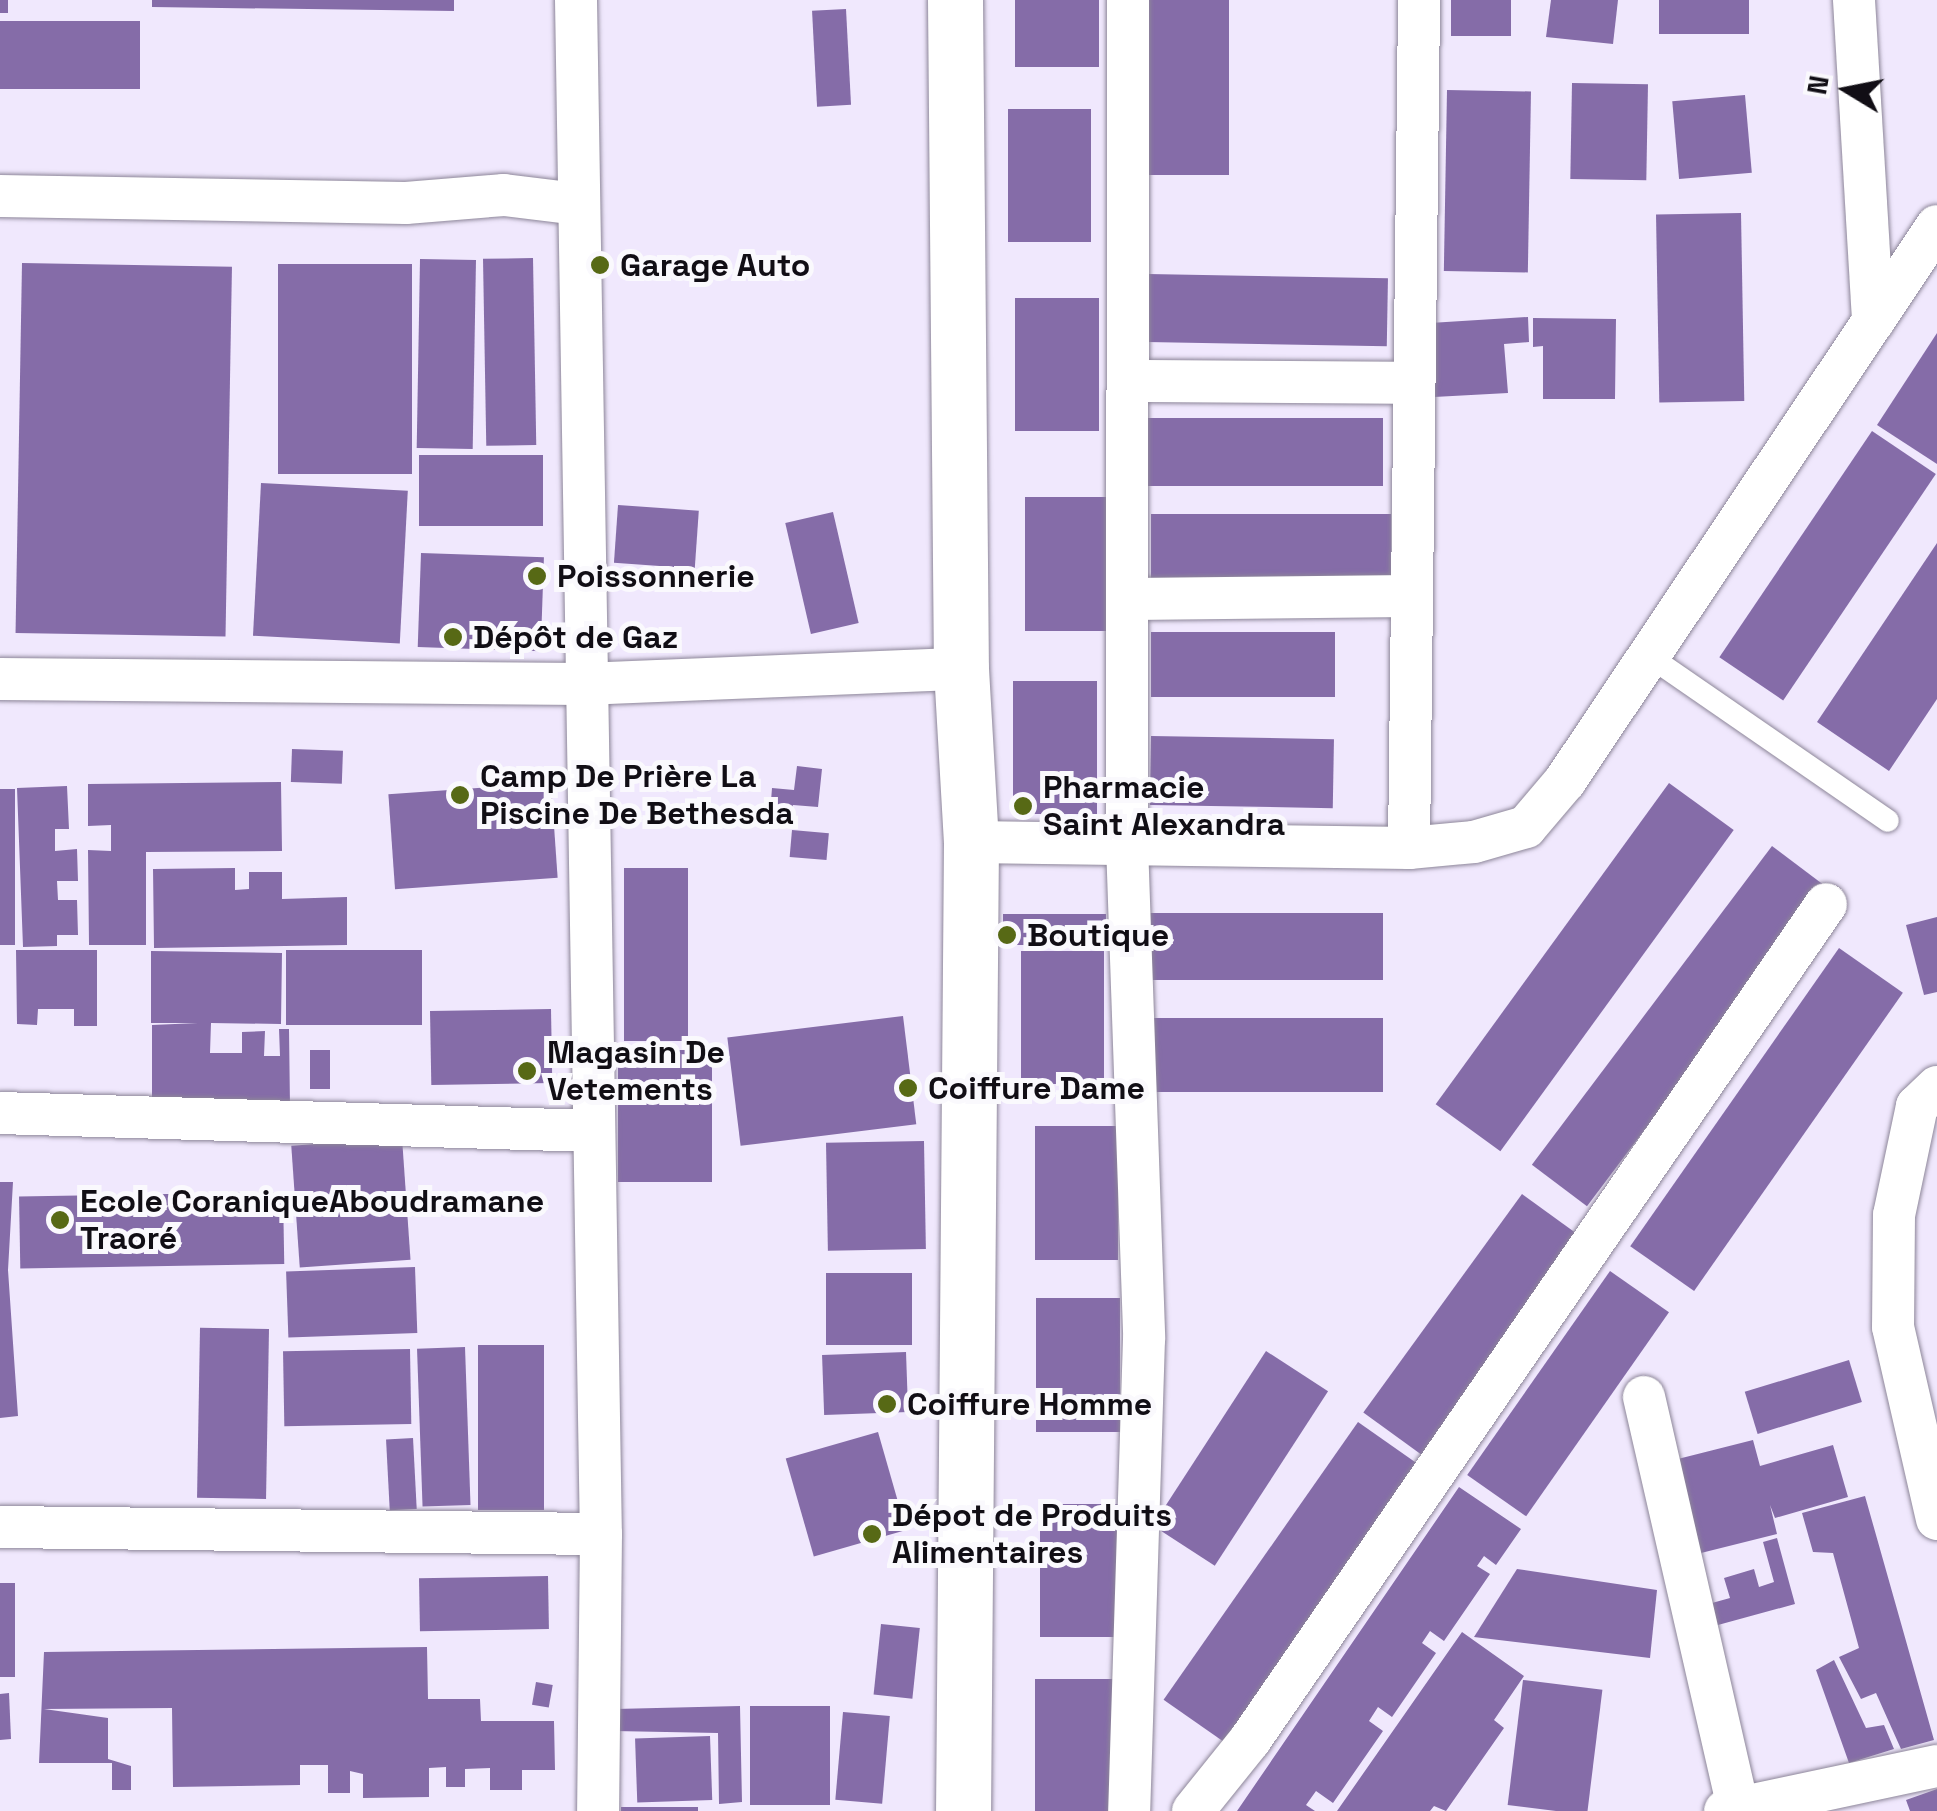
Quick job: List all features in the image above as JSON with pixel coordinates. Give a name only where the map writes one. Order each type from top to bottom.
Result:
[{"type":"street","points":[[576,0],[583,684],[600,1534],[598,1811]]},
{"type":"street","points":[[956,0],[962,669],[970,842],[963,1811]]},
{"type":"street","points":[[1128,0],[1131,381],[1127,844],[1144,1414],[1130,1811]]},
{"type":"street","points":[[1410,848],[1419,0]]},
{"type":"street","points":[[1854,0],[1873,321]]},
{"type":"street","points":[[0,196],[406,203],[504,194],[577,204]]},
{"type":"street","points":[[970,842],[1410,848],[1474,842],[1526,827],[1565,782],[1937,226]]},
{"type":"street","points":[[1131,381],[1414,384]]},
{"type":"street","points":[[1130,599],[1412,596]]},
{"type":"street","points":[[0,680],[583,684],[962,669]]},
{"type":"street","points":[[1193,1811],[1250,1740],[1826,904]]},
{"type":"street","points":[[1937,1086],[1918,1106],[1894,1215],[1893,1327],[1937,1519]]},
{"type":"street","points":[[0,1113],[591,1131]]},
{"type":"street","points":[[1644,1397],[1732,1810],[1937,1766]]},
{"type":"street","points":[[0,1527],[600,1534]]},
{"type":"lane","points":[[1650,656],[1888,821]]},
{"type":"building","points":[[0,0],[8,0],[8,13],[0,13]]},
{"type":"building","points":[[152,0],[454,0],[454,11],[152,7]]},
{"type":"building","points":[[1015,0],[1099,0],[1099,67],[1015,67]]},
{"type":"building","points":[[1140,0],[1229,0],[1229,175],[1140,175]]},
{"type":"building","points":[[1451,0],[1511,0],[1511,36],[1451,36]]},
{"type":"building","points":[[1551,0],[1618,0],[1613,44],[1546,37]]},
{"type":"building","points":[[1659,0],[1749,0],[1749,34],[1659,34]]},
{"type":"building","points":[[846,9],[851,105],[817,107],[812,11]]},
{"type":"building","points":[[0,21],[140,21],[140,89],[0,89]]},
{"type":"building","points":[[1572,83],[1648,84],[1646,180],[1570,179]]},
{"type":"building","points":[[1447,90],[1531,91],[1528,272],[1444,271]]},
{"type":"building","points":[[1745,95],[1752,173],[1679,179],[1672,101]]},
{"type":"building","points":[[1008,109],[1091,109],[1091,242],[1008,242]]},
{"type":"building","points":[[1741,213],[1744,401],[1659,402],[1656,214]]},
{"type":"building","points":[[533,258],[536,445],[486,446],[483,259]]},
{"type":"building","points":[[420,259],[476,260],[473,449],[417,448]]},
{"type":"building","points":[[22,263],[232,267],[226,637],[16,633]]},
{"type":"building","points":[[278,264],[412,264],[412,474],[278,474]]},
{"type":"building","points":[[1148,274],[1388,278],[1387,346],[1147,342]]},
{"type":"building","points":[[1015,298],[1099,298],[1099,431],[1015,431]]},
{"type":"building","points":[[1528,317],[1529,342],[1504,344],[1508,393],[1434,397],[1430,323]]},
{"type":"building","points":[[1533,318],[1616,319],[1615,399],[1543,399],[1543,346],[1533,347]]},
{"type":"building","points":[[1937,333],[1937,464],[1877,425]]},
{"type":"building","points":[[1145,418],[1383,418],[1383,486],[1145,486]]},
{"type":"building","points":[[1872,431],[1936,474],[1783,700],[1719,657]]},
{"type":"building","points":[[419,455],[543,455],[543,526],[419,526]]},
{"type":"building","points":[[261,483],[408,491],[400,643],[253,636]]},
{"type":"building","points":[[1025,497],[1109,497],[1109,631],[1025,631]]},
{"type":"building","points":[[618,505],[699,511],[695,569],[614,563]]},
{"type":"building","points":[[833,512],[859,623],[811,634],[785,523]]},
{"type":"building","points":[[1151,514],[1391,514],[1391,579],[1151,579]]},
{"type":"building","points":[[1937,543],[1937,699],[1889,771],[1817,722]]},
{"type":"building","points":[[421,553],[544,557],[541,651],[418,647]]},
{"type":"building","points":[[1151,632],[1335,632],[1335,697],[1151,697]]},
{"type":"building","points":[[1013,681],[1097,681],[1097,814],[1013,814]]},
{"type":"building","points":[[1151,736],[1334,739],[1333,808],[1150,805]]},
{"type":"building","points":[[292,749],[343,751],[342,784],[291,782]]},
{"type":"building","points":[[797,766],[822,769],[818,807],[793,805],[791,816],[770,814],[772,788],[794,790]]},
{"type":"building","points":[[281,782],[282,851],[146,852],[146,945],[89,945],[88,850],[111,851],[111,825],[88,826],[88,784]]},
{"type":"building","points":[[551,783],[558,878],[395,889],[388,794]]},
{"type":"building","points":[[1669,783],[1734,830],[1500,1151],[1436,1104]]},
{"type":"building","points":[[67,786],[69,829],[55,829],[55,851],[77,849],[78,881],[57,881],[58,900],[77,900],[78,935],[57,935],[57,946],[23,947],[17,788]]},
{"type":"building","points":[[0,789],[15,789],[15,945],[0,945]]},
{"type":"building","points":[[792,830],[829,833],[827,860],[790,857]]},
{"type":"building","points":[[1772,846],[1827,888],[1587,1206],[1532,1165]]},
{"type":"building","points":[[235,868],[235,890],[249,889],[249,872],[282,872],[282,899],[347,897],[347,945],[154,948],[153,869]]},
{"type":"building","points":[[624,868],[688,868],[688,1041],[624,1041]]},
{"type":"building","points":[[1136,913],[1383,913],[1383,980],[1136,980]]},
{"type":"building","points":[[1003,914],[1106,914],[1106,945],[1003,945]]},
{"type":"building","points":[[1937,917],[1937,992],[1924,995],[1906,925]]},
{"type":"building","points":[[1839,948],[1903,993],[1694,1291],[1630,1246]]},
{"type":"building","points":[[16,950],[97,950],[97,1026],[74,1026],[74,1009],[38,1009],[37,1025],[17,1024]]},
{"type":"building","points":[[286,950],[422,950],[422,1025],[286,1025]]},
{"type":"building","points":[[151,951],[282,953],[281,1024],[211,1023],[210,1053],[242,1053],[242,1032],[265,1031],[264,1056],[280,1056],[279,1029],[289,1029],[290,1107],[152,1107],[152,1025],[198,1023],[151,1023]]},
{"type":"building","points":[[1021,951],[1104,951],[1104,1084],[1021,1084]]},
{"type":"building","points":[[551,1009],[552,1083],[431,1085],[430,1011]]},
{"type":"building","points":[[903,1016],[916,1124],[741,1146],[727,1038]]},
{"type":"building","points":[[1140,1018],[1383,1018],[1383,1092],[1140,1092]]},
{"type":"building","points":[[310,1050],[330,1050],[330,1089],[310,1089]]},
{"type":"building","points":[[618,1050],[712,1050],[712,1182],[618,1182]]},
{"type":"building","points":[[1035,1126],[1118,1126],[1118,1260],[1035,1260]]},
{"type":"building","points":[[402,1138],[411,1260],[300,1267],[291,1146]]},
{"type":"building","points":[[924,1141],[926,1249],[828,1251],[826,1143]]},
{"type":"building","points":[[0,1182],[13,1182],[8,1270],[18,1416],[0,1418]]},
{"type":"building","points":[[283,1192],[284,1264],[20,1269],[19,1197]]},
{"type":"building","points":[[1522,1194],[1585,1240],[1426,1458],[1363,1412]]},
{"type":"building","points":[[415,1267],[417,1333],[288,1337],[286,1272]]},
{"type":"building","points":[[1610,1271],[1669,1312],[1526,1516],[1467,1475]]},
{"type":"building","points":[[826,1273],[912,1273],[912,1345],[826,1345]]},
{"type":"building","points":[[1036,1298],[1120,1298],[1120,1432],[1036,1432]]},
{"type":"building","points":[[200,1328],[269,1329],[266,1499],[197,1498]]},
{"type":"building","points":[[478,1345],[544,1345],[544,1510],[478,1510]]},
{"type":"building","points":[[465,1347],[471,1505],[423,1507],[417,1349]]},
{"type":"building","points":[[410,1349],[411,1424],[284,1426],[283,1351]]},
{"type":"building","points":[[1266,1351],[1328,1391],[1215,1566],[1153,1525]]},
{"type":"building","points":[[906,1352],[908,1412],[824,1415],[822,1355]]},
{"type":"building","points":[[1849,1360],[1862,1402],[1758,1434],[1745,1392]]},
{"type":"building","points":[[1358,1422],[1424,1468],[1229,1746],[1164,1700]]},
{"type":"building","points":[[878,1432],[906,1530],[814,1557],[786,1458]]},
{"type":"building","points":[[413,1438],[417,1509],[390,1510],[386,1439]]},
{"type":"building","points":[[1753,1440],[1760,1466],[1833,1445],[1848,1497],[1775,1518],[1770,1505],[1777,1534],[1689,1556],[1666,1462]]},
{"type":"building","points":[[1459,1487],[1521,1529],[1496,1565],[1484,1556],[1477,1566],[1490,1574],[1444,1641],[1430,1631],[1422,1643],[1436,1653],[1392,1717],[1378,1707],[1369,1721],[1383,1731],[1333,1803],[1316,1791],[1306,1805],[1315,1811],[1237,1811]]},
{"type":"building","points":[[1865,1496],[1934,1740],[1901,1749],[1876,1693],[1861,1699],[1839,1657],[1859,1648],[1833,1553],[1813,1552],[1802,1513]]},
{"type":"building","points":[[1040,1504],[1124,1504],[1124,1637],[1040,1637]]},
{"type":"building","points":[[1777,1538],[1795,1604],[1707,1628],[1712,1603],[1730,1598],[1724,1578],[1754,1569],[1759,1587],[1774,1582],[1763,1542]]},
{"type":"building","points":[[1517,1569],[1657,1590],[1650,1658],[1474,1637]]},
{"type":"building","points":[[548,1576],[549,1629],[420,1631],[419,1578]]},
{"type":"building","points":[[0,1583],[15,1583],[15,1677],[0,1677]]},
{"type":"building","points":[[881,1624],[920,1628],[912,1699],[874,1695]]},
{"type":"building","points":[[1462,1632],[1524,1676],[1494,1720],[1504,1728],[1446,1811],[1434,1806],[1430,1811],[1337,1811]]},
{"type":"building","points":[[427,1647],[428,1699],[480,1699],[481,1721],[554,1721],[555,1770],[522,1770],[522,1790],[490,1790],[490,1768],[465,1769],[465,1787],[446,1787],[446,1767],[429,1768],[429,1797],[363,1798],[363,1774],[350,1771],[350,1793],[328,1793],[328,1765],[300,1765],[300,1785],[173,1787],[172,1708],[44,1709],[108,1718],[108,1759],[131,1766],[131,1790],[112,1790],[112,1763],[39,1763],[44,1652]]},
{"type":"building","points":[[1834,1660],[1866,1728],[1884,1725],[1894,1749],[1849,1763],[1816,1670]]},
{"type":"building","points":[[1035,1679],[1119,1679],[1119,1811],[1035,1811]]},
{"type":"building","points":[[1523,1680],[1602,1690],[1588,1811],[1508,1805]]},
{"type":"building","points":[[536,1682],[553,1685],[549,1708],[532,1705]]},
{"type":"building","points":[[9,1693],[11,1739],[0,1740],[0,1694]]},
{"type":"building","points":[[740,1706],[742,1802],[719,1804],[718,1733],[614,1731],[615,1709]]},
{"type":"building","points":[[750,1706],[830,1706],[830,1805],[750,1805]]},
{"type":"building","points":[[843,1712],[890,1716],[882,1804],[835,1800]]},
{"type":"building","points":[[710,1736],[712,1800],[637,1803],[635,1739]]},
{"type":"building","points":[[1937,1789],[1937,1811],[1910,1811],[1906,1800]]},
{"type":"building","points":[[621,1807],[698,1807],[698,1811],[621,1811]]},
{"type":"place","name":"Garage Auto","points":[[600,265]]},
{"type":"place","name":"Poissonnerie","points":[[537,576]]},
{"type":"place","name":"Dépôt de Gaz","points":[[453,637]]},
{"type":"place","name":"Camp De Prière La Piscine De Bethesda","points":[[460,795]]},
{"type":"place","name":"Pharmacie Saint Alexandra","points":[[1023,806]]},
{"type":"place","name":"Boutique","points":[[1007,935]]},
{"type":"place","name":"Magasin De Vetements","points":[[527,1071]]},
{"type":"place","name":"Coiffure Dame","points":[[908,1088]]},
{"type":"place","name":"Ecole CoraniqueAboudramane Traoré","points":[[60,1220]]},
{"type":"place","name":"Coiffure Homme","points":[[887,1404]]},
{"type":"place","name":"Dépot de Produits Alimentaires","points":[[872,1534]]}]
